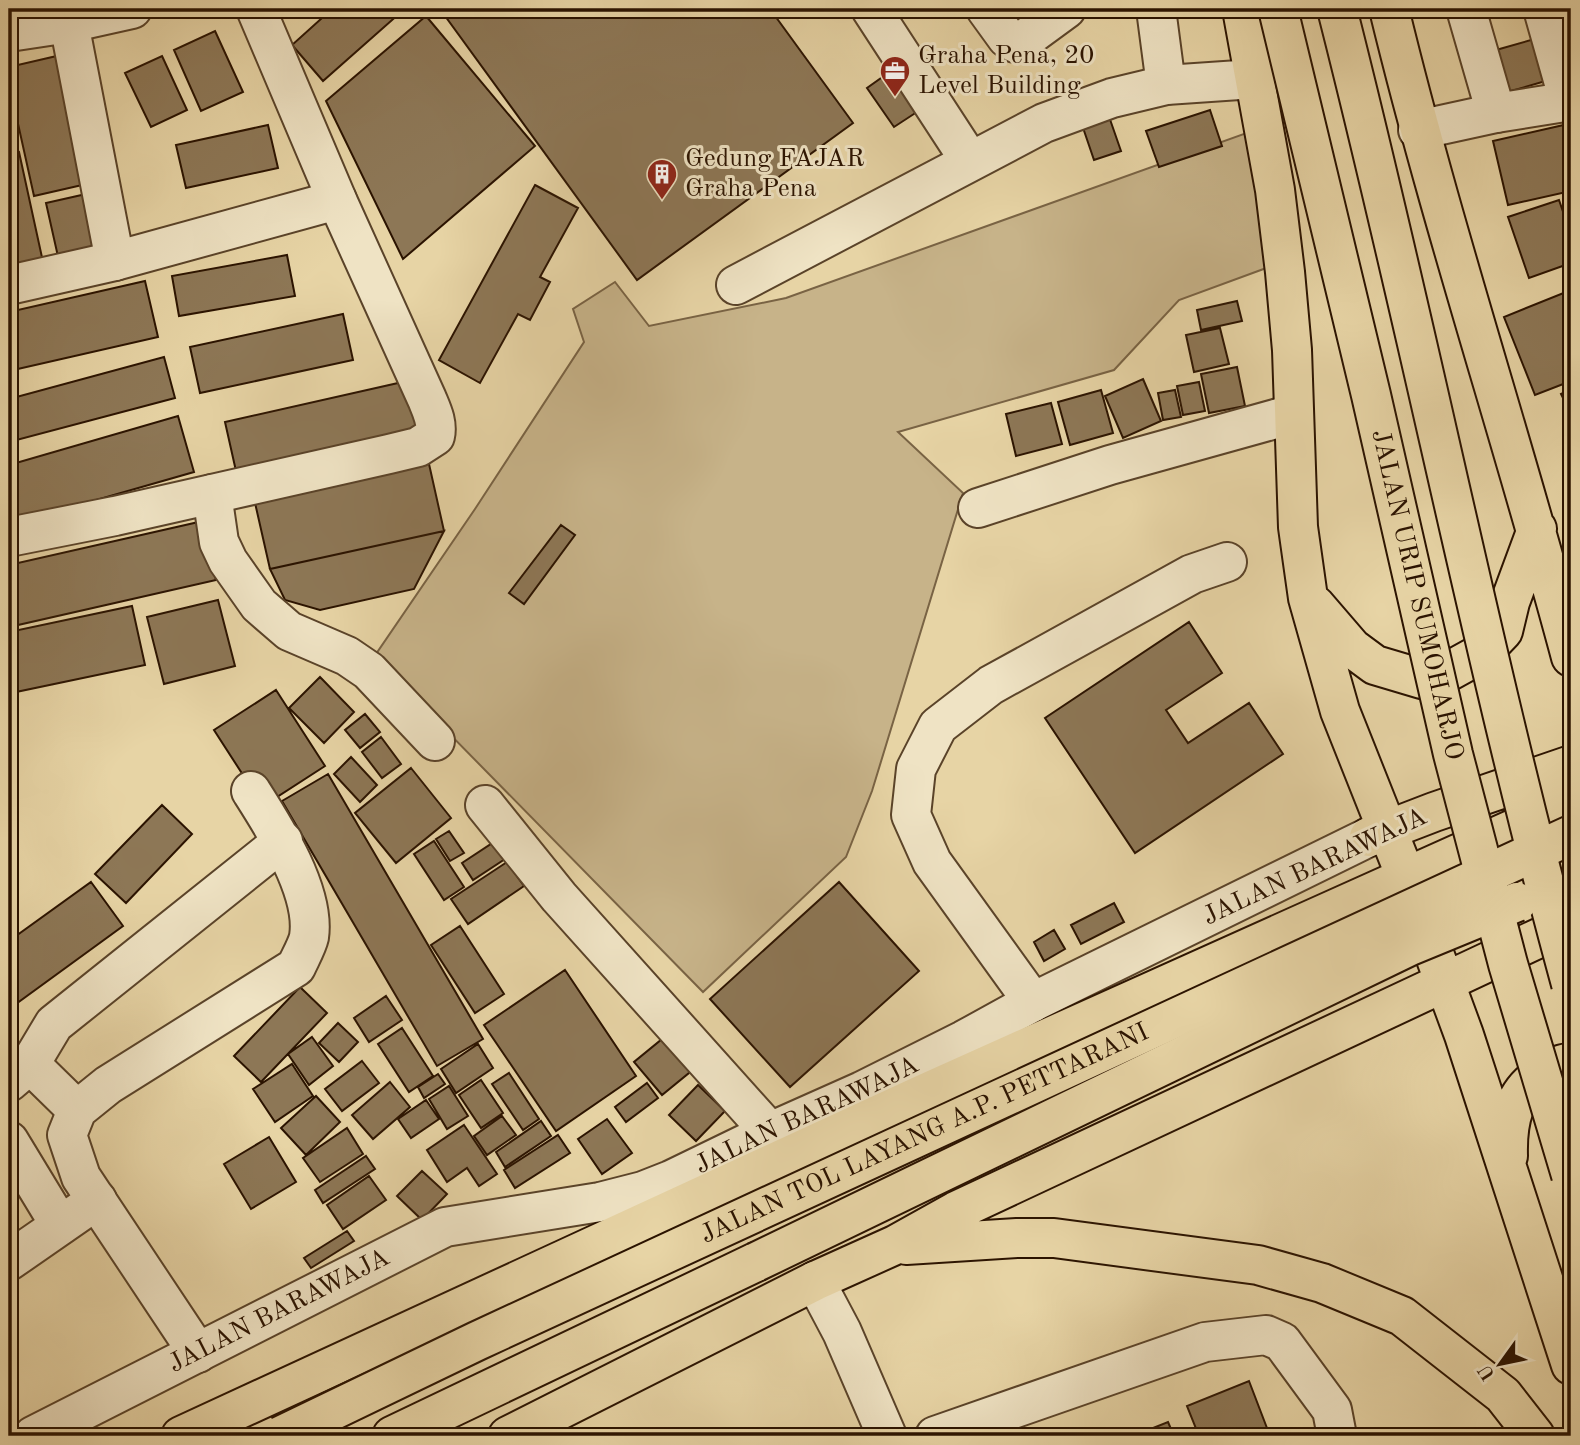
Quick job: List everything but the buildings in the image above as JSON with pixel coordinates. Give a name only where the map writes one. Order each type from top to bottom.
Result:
[{"type":"highway","points":[[1242,9],[1275,190],[1292,350],[1298,527],[1308,598],[1378,833],[1406,877],[1464,1035],[1571,1365]]},
{"type":"highway","name":"JALAN URIP SUMOHARJO","points":[[1278,9],[1453,754],[1508,964],[1571,1175]]},
{"type":"highway","points":[[1337,9],[1427,383],[1508,738],[1571,984]]},
{"type":"highway","points":[[1389,9],[1419,130],[1537,529],[1571,657]]},
{"type":"highway","points":[[1537,529],[1571,570]]},
{"type":"highway","points":[[1308,598],[1352,648],[1375,664],[1422,678],[1444,674],[1482,653],[1503,631],[1510,602],[1537,529]]},
{"type":"highway","name":"JALAN BARAWAJA","points":[[1378,833],[1571,765]]},
{"type":"highway","points":[[181,1436],[923,1094],[1571,803]]},
{"type":"highway","name":"JALAN TOL LAYANG A.P. PETTARANI","points":[[280,1436],[477,1340],[1571,835]]},
{"type":"highway","name":"JALAN TOL LAYANG A.P. PETTARANI","points":[[392,1436],[1410,946],[1571,881]]},
{"type":"highway","points":[[508,1436],[815,1281],[895,1245],[956,1211],[1571,923]]},
{"type":"highway","points":[[1509,1176],[1508,1134],[1514,1106],[1531,1080],[1561,1063],[1571,1062]]},
{"type":"highway","points":[[895,1245],[1054,1238],[1258,1265],[1322,1283],[1402,1316],[1503,1395],[1535,1436]]},
{"type":"street","points":[[9,32],[69,23],[132,9]]},
{"type":"street","points":[[9,537],[418,447],[435,436],[434,416],[428,400],[337,200],[256,9]]},
{"type":"street","points":[[871,9],[970,161]]},
{"type":"street","points":[[986,9],[1007,38],[1015,43],[1025,39],[1066,9]]},
{"type":"street","points":[[1156,9],[1166,85]]},
{"type":"street","points":[[1466,9],[1496,113]]},
{"type":"street","points":[[1419,130],[1496,113],[1570,101],[1543,9]]},
{"type":"street","points":[[69,23],[115,261]]},
{"type":"street","points":[[736,285],[1055,119],[1112,98],[1166,85],[1254,79]]},
{"type":"street","points":[[9,285],[115,261],[337,200]]},
{"type":"street","points":[[978,508],[1110,465],[1293,414]]},
{"type":"street","points":[[212,494],[219,542],[228,561],[259,605],[289,631],[347,656],[369,671],[435,741]]},
{"type":"street","points":[[1033,1002],[932,862],[911,815],[916,769],[938,726],[992,685],[1192,574],[1227,562]]},
{"type":"street","points":[[198,1353],[81,1177],[67,1135],[77,1110],[108,1085],[296,967],[309,937],[307,900],[282,841],[251,791]]},
{"type":"street","points":[[485,805],[559,897],[770,1132]]},
{"type":"street","name":"JALAN BARAWAJA","points":[[33,1436],[445,1227],[600,1202],[643,1191],[862,1091],[1033,1002],[1378,833]]},
{"type":"street","points":[[77,1110],[19,1073],[54,1024],[282,841]]},
{"type":"street","points":[[9,1141],[60,1225]]},
{"type":"street","points":[[9,1261],[97,1200]]},
{"type":"street","points":[[815,1281],[842,1332],[887,1436]]},
{"type":"street","points":[[935,1436],[1205,1342],[1266,1335],[1282,1342],[1332,1410],[1337,1436]]},
{"type":"shaded area","points":[[1252,131],[1269,267],[1179,300],[1114,370],[898,432],[963,493],[872,791],[846,857],[703,992],[374,657],[584,342],[573,309],[615,282],[649,326],[786,298]]},
{"type":"place","name":"Graha Pena, 20 Level Building","points":[[895,98]]},
{"type":"place","name":"Gedung FAJAR Graha Pena","points":[[662,201]]}]
